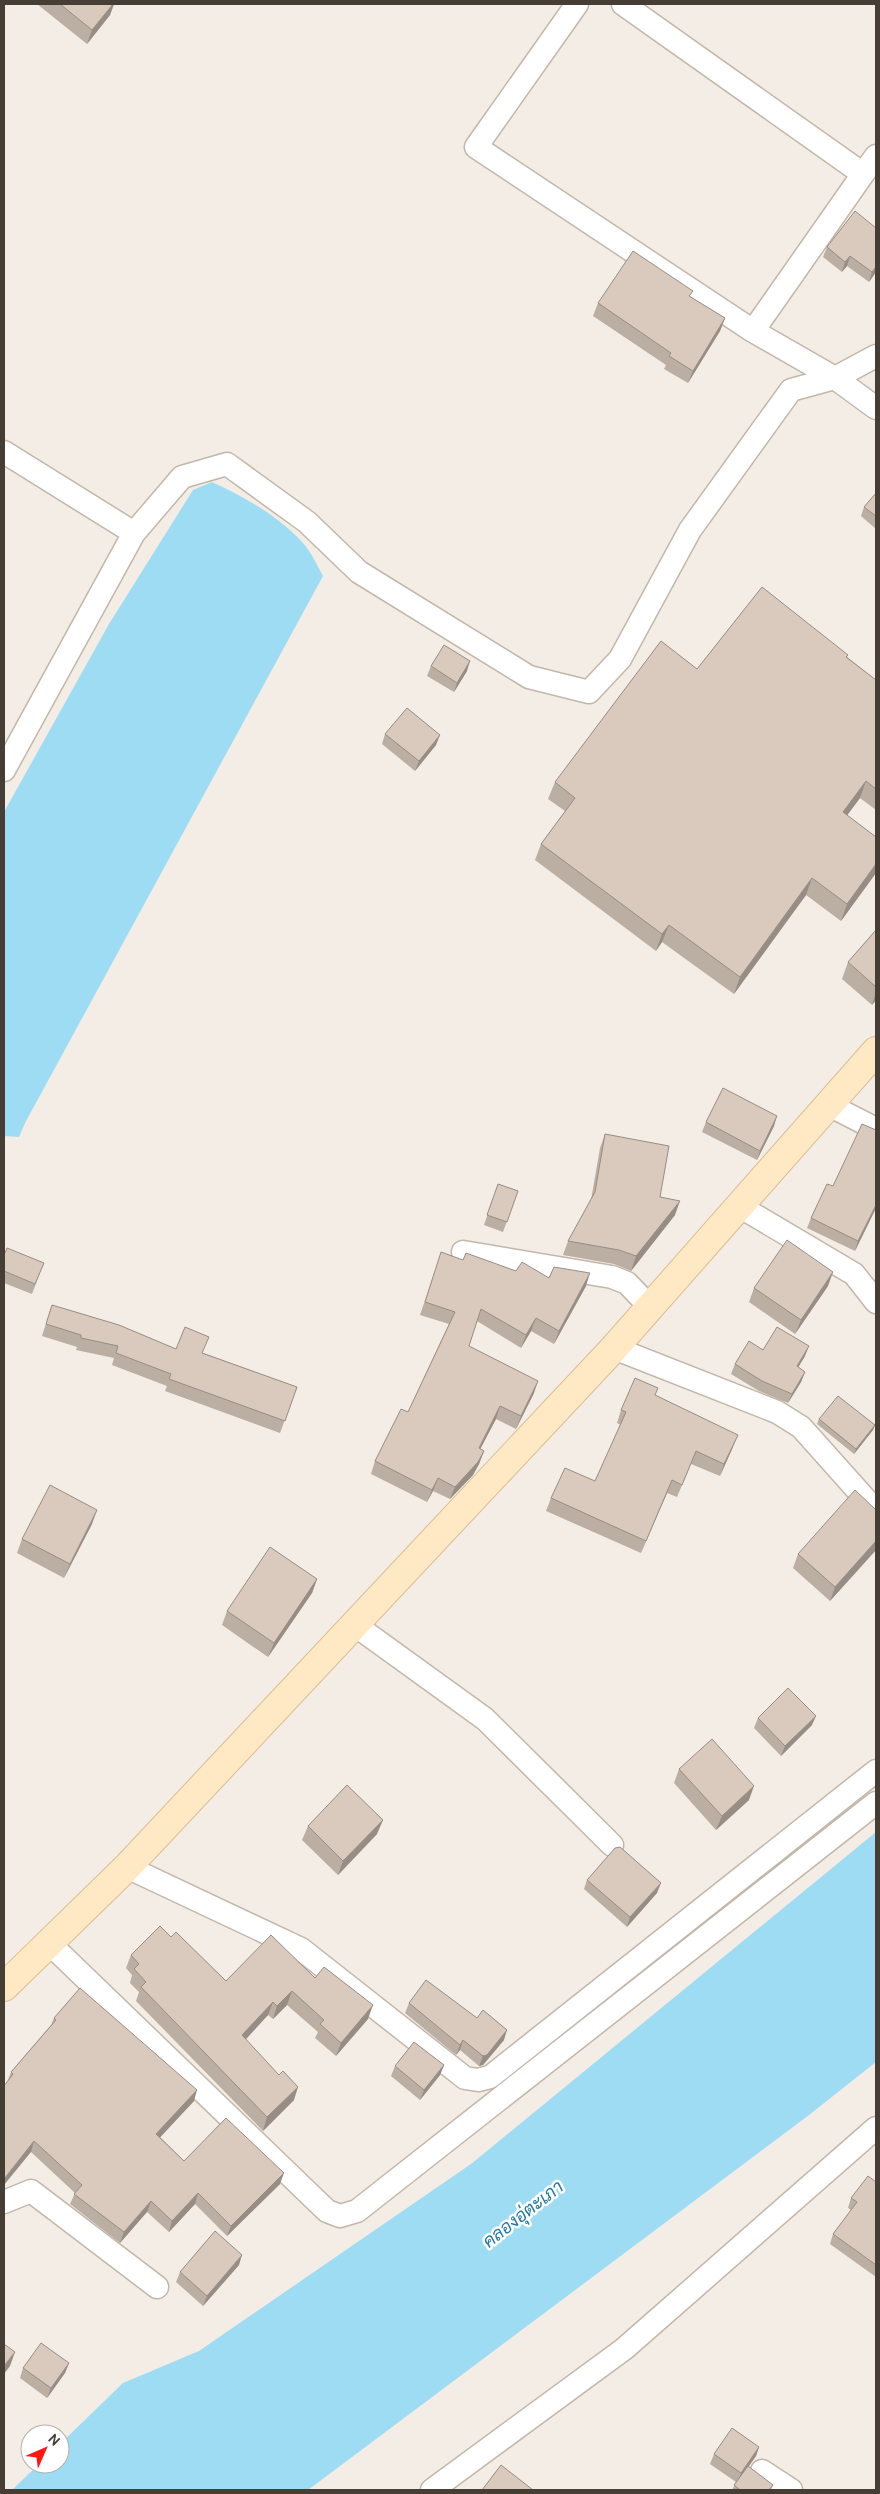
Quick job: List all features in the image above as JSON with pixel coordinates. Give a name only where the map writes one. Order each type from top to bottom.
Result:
[{"type":"street","points":[[577,4],[476,147],[753,331],[835,378],[876,408]]},
{"type":"street","points":[[623,4],[870,165],[753,331]]},
{"type":"street","points":[[4,770],[134,533],[182,477],[227,464],[307,522],[359,572],[529,677],[589,692],[620,659],[690,530],[791,390],[835,378],[876,356]]},
{"type":"street","points":[[4,452],[134,533]]},
{"type":"street","points":[[4,1987],[127,1867],[614,1348],[651,1308],[827,1104],[876,1051]]},
{"type":"street","points":[[827,1104],[876,1129]]},
{"type":"street","points":[[739,1206],[854,1274],[876,1302]]},
{"type":"street","points":[[463,1252],[612,1277],[627,1283],[651,1308]]},
{"type":"street","points":[[614,1348],[777,1412],[801,1427],[876,1511]]},
{"type":"street","points":[[355,1625],[485,1719],[612,1845]]},
{"type":"street","points":[[127,1867],[301,1948],[465,2078],[478,2080],[490,2077],[876,1771]]},
{"type":"street","points":[[49,1943],[327,2211],[340,2216],[357,2211],[876,1803]]},
{"type":"street","points":[[432,2490],[624,2349],[876,2128]]},
{"type":"street","points":[[4,2202],[31,2191],[157,2287]]},
{"type":"street","points":[[762,2471],[791,2490]]},
{"type":"water","points":[[212,482],[249,501],[294,533],[306,547],[323,576],[19,1137],[4,1136],[4,812],[109,624],[193,490]]},
{"type":"water","name":"คลองอุ่ตะเภา","points":[[876,1832],[876,2062],[809,2115],[308,2490],[12,2490],[29,2474],[70,2474],[70,2434],[123,2383],[199,2351],[471,2164]]},
{"type":"building","points":[[60,4],[113,4],[92,30]]},
{"type":"building","points":[[855,211],[876,228],[876,267],[872,272],[850,256],[845,262],[827,247]]},
{"type":"building","points":[[633,251],[693,291],[689,296],[725,318],[693,371],[669,356],[671,353],[598,303]]},
{"type":"building","points":[[876,493],[876,516],[864,507]]},
{"type":"building","points":[[762,587],[848,655],[846,657],[876,680],[876,789],[866,781],[843,812],[876,837],[876,864],[847,904],[812,878],[740,977],[669,925],[662,934],[541,844],[575,798],[555,782],[661,641],[697,669]]},
{"type":"building","points":[[444,645],[470,661],[457,683],[431,666]]},
{"type":"building","points":[[407,708],[440,735],[419,761],[385,734]]},
{"type":"building","points":[[876,930],[876,987],[848,962]]},
{"type":"building","points":[[723,1088],[777,1116],[760,1151],[706,1122]]},
{"type":"building","points":[[862,1124],[876,1130],[876,1205],[858,1241],[811,1218],[827,1184],[833,1186]]},
{"type":"building","points":[[605,1134],[669,1146],[660,1197],[680,1201],[636,1256],[619,1250],[568,1241],[595,1192]]},
{"type":"building","points":[[498,1184],[518,1191],[507,1222],[487,1215]]},
{"type":"building","points":[[787,1240],[833,1272],[801,1320],[754,1288]]},
{"type":"building","points":[[7,1248],[44,1263],[35,1284],[4,1271],[4,1255]]},
{"type":"building","points":[[441,1252],[463,1260],[466,1253],[516,1271],[522,1262],[549,1278],[554,1267],[590,1273],[559,1331],[536,1318],[526,1335],[481,1309],[469,1346],[538,1381],[521,1416],[500,1406],[479,1448],[484,1451],[478,1462],[455,1487],[438,1478],[432,1490],[375,1461],[401,1409],[408,1412],[455,1312],[425,1302]]},
{"type":"building","points":[[52,1305],[119,1325],[176,1349],[185,1327],[209,1337],[202,1353],[297,1387],[285,1421],[169,1379],[171,1374],[116,1353],[118,1346],[81,1338],[81,1335],[46,1324]]},
{"type":"building","points":[[777,1327],[809,1346],[797,1366],[805,1372],[792,1394],[762,1381],[735,1364],[749,1341],[763,1350]]},
{"type":"building","points":[[635,1378],[658,1388],[655,1395],[738,1435],[724,1464],[696,1451],[682,1485],[672,1480],[646,1541],[551,1498],[565,1468],[595,1481],[626,1412],[621,1410]]},
{"type":"building","points":[[838,1396],[875,1425],[856,1449],[819,1419]]},
{"type":"building","points":[[50,1485],[97,1510],[70,1564],[22,1539]]},
{"type":"building","points":[[855,1490],[876,1510],[876,1541],[835,1587],[798,1554]]},
{"type":"building","points":[[270,1547],[317,1579],[274,1643],[227,1611]]},
{"type":"building","points":[[788,1688],[816,1716],[785,1746],[758,1718]]},
{"type":"building","points":[[712,1739],[754,1786],[722,1816],[679,1769]]},
{"type":"building","points":[[347,1785],[383,1820],[343,1861],[308,1826]]},
{"type":"building","points":[[620,1847],[661,1883],[630,1917],[587,1880],[615,1848]]},
{"type":"building","points":[[160,1926],[171,1937],[176,1932],[226,1981],[271,1935],[315,1978],[324,1967],[373,2005],[341,2043],[320,2024],[324,2020],[292,1991],[277,2006],[273,2002],[242,2035],[279,2075],[283,2071],[298,2087],[267,2117],[141,1987],[146,1982],[134,1969],[139,1964],[131,1955]]},
{"type":"building","points":[[426,1980],[477,2018],[483,2010],[507,2030],[487,2055],[483,2056],[463,2040],[460,2045],[409,2003]]},
{"type":"building","points":[[80,1988],[197,2090],[156,2134],[184,2161],[226,2118],[284,2173],[231,2226],[198,2193],[172,2221],[151,2201],[124,2232],[74,2194],[82,2185],[34,2141],[4,2179],[4,2086],[13,2074],[11,2072],[56,2020],[54,2018]]},
{"type":"building","points":[[414,2042],[444,2065],[424,2090],[395,2066]]},
{"type":"building","points":[[868,2176],[876,2182],[876,2265],[833,2234],[857,2202],[851,2198]]},
{"type":"building","points":[[215,2231],[242,2255],[207,2296],[180,2272]]},
{"type":"building","points":[[41,2343],[69,2363],[51,2388],[23,2368]]},
{"type":"building","points":[[4,2344],[15,2352],[4,2366]]},
{"type":"building","points":[[732,2428],[759,2447],[741,2473],[714,2454]]},
{"type":"building","points":[[501,2465],[533,2490],[482,2490]]},
{"type":"building","points":[[748,2466],[773,2485],[769,2490],[740,2490],[734,2485]]}]
